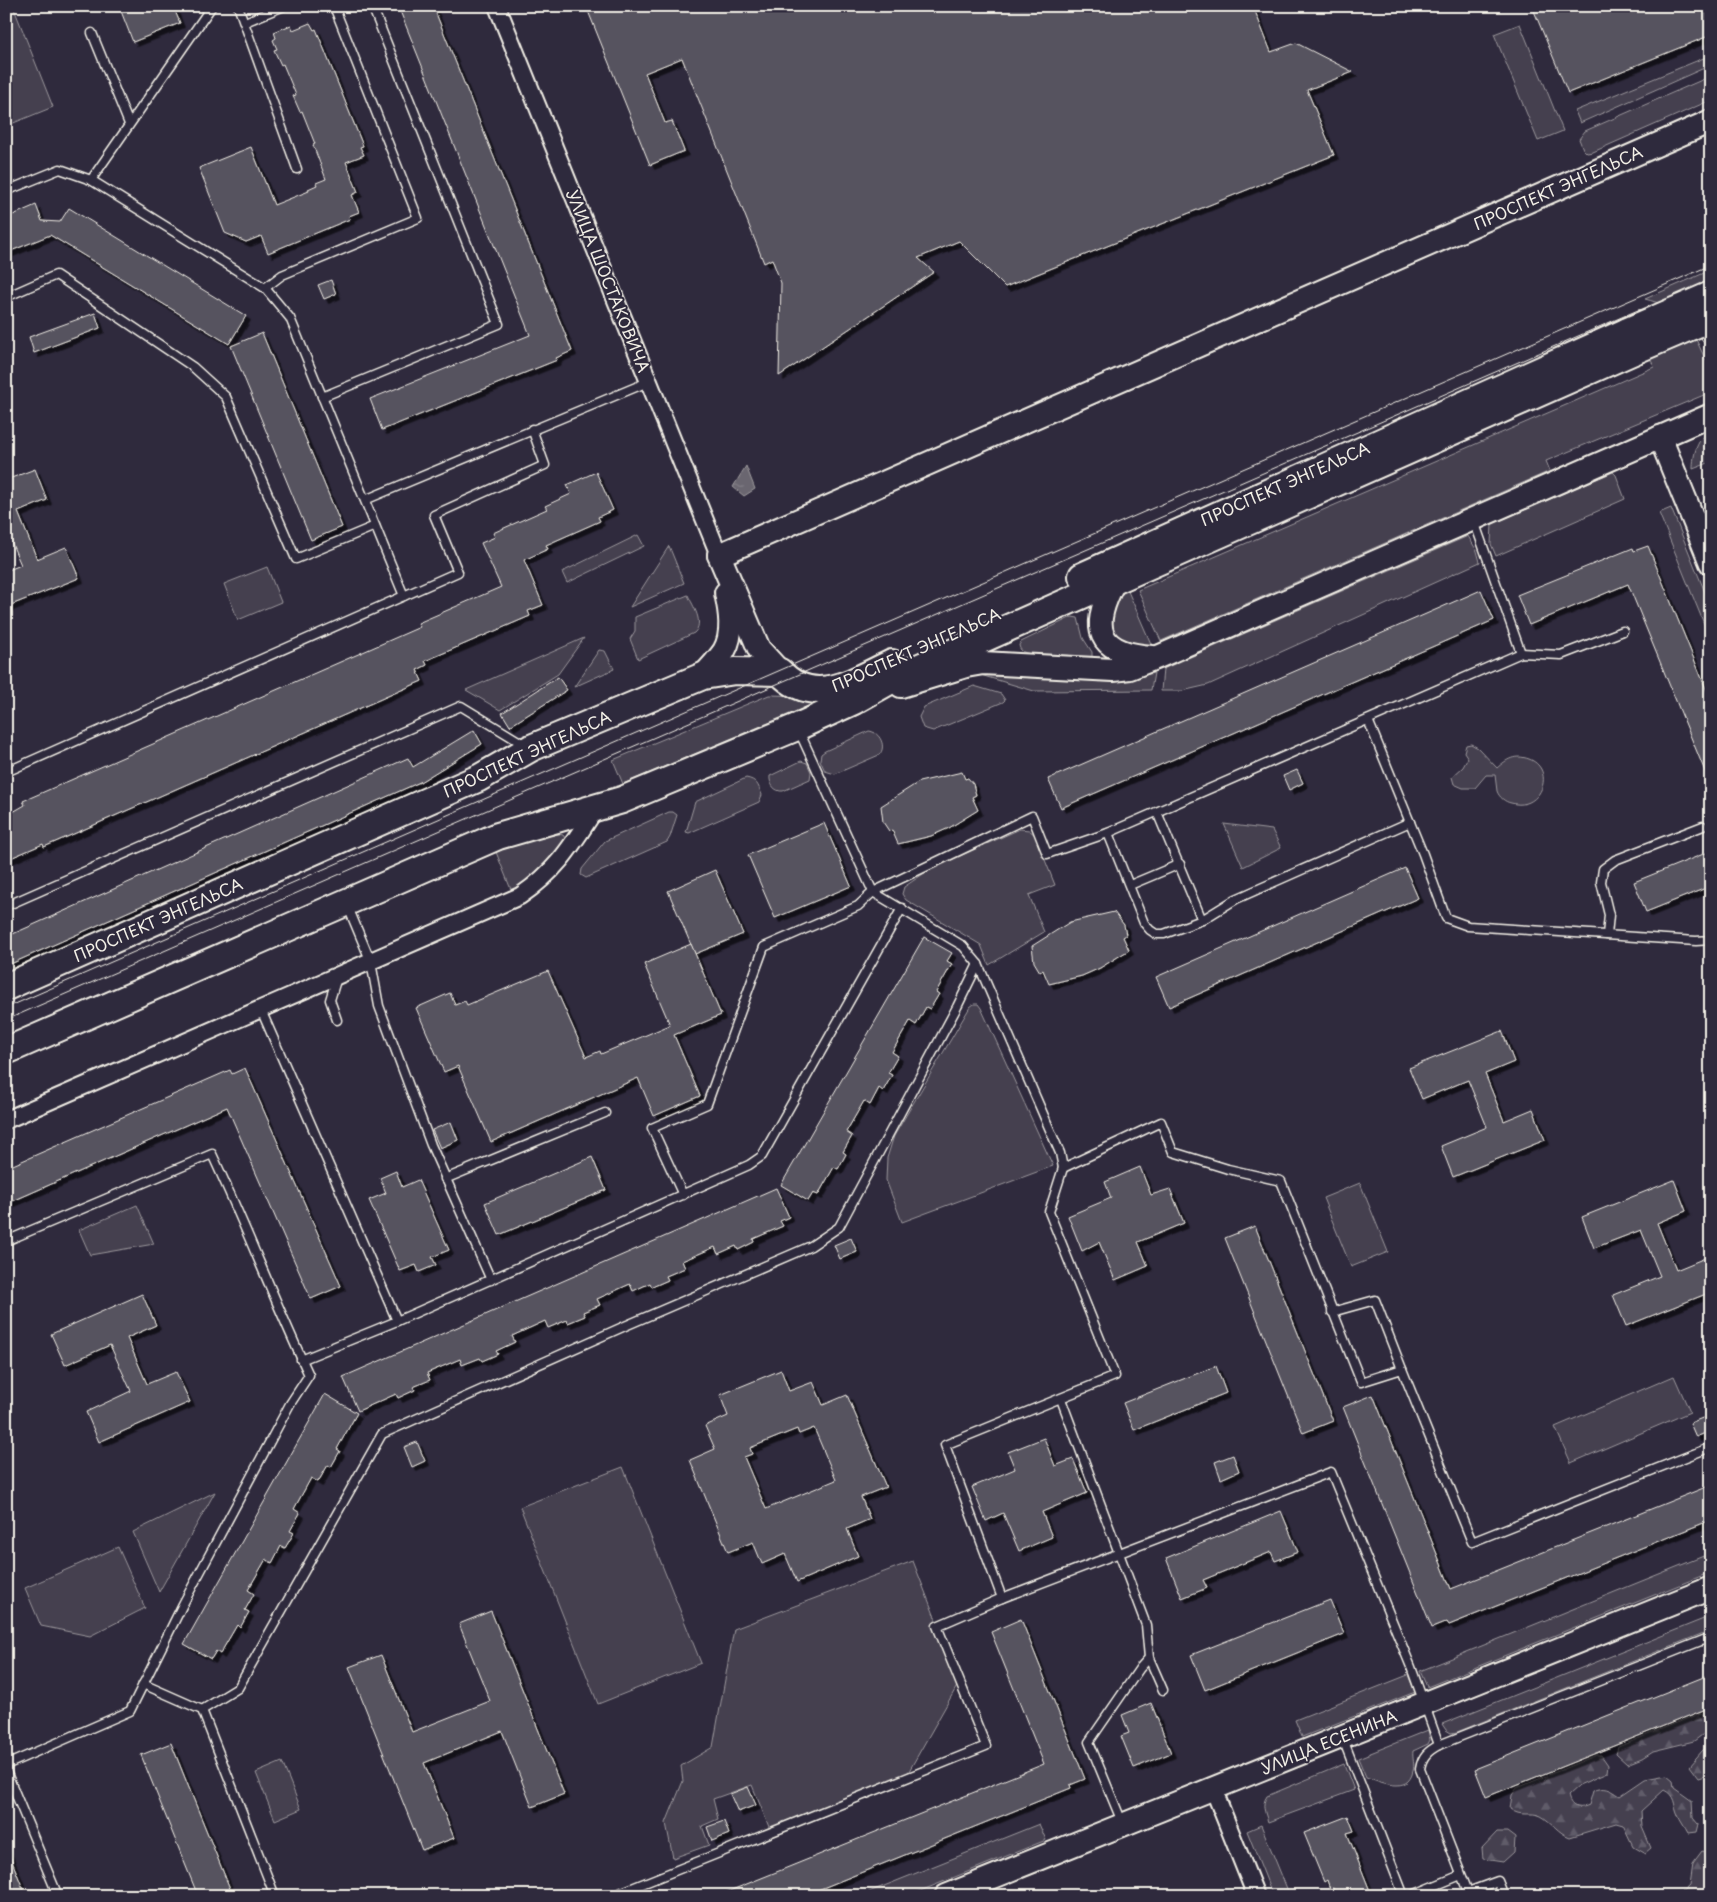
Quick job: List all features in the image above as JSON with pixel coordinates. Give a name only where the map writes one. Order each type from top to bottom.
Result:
[{"type":"main road","name":"ПРОСПЕКТ ЭНГЕЛЬСА","points":[[719,555],[1711,121]]},
{"type":"main road","points":[[1632,340],[1711,295]]},
{"type":"main road","points":[[1632,340],[1711,318]]},
{"type":"main road","name":"ПРОСПЕКТ ЭНГЕЛЬСА","points":[[6,1051],[498,836],[631,796],[797,727],[854,701],[895,678],[1114,582],[1632,340]]},
{"type":"main road","name":"ПРОСПЕКТ ЭНГЕЛЬСА","points":[[6,987],[478,778],[531,748],[703,676],[735,671],[780,672],[792,683],[808,690],[822,691],[844,684],[1214,516],[1632,340]]},
{"type":"main road","name":"ПРОСПЕКТ ЭНГЕЛЬСА","points":[[854,701],[966,666],[994,663],[1113,670],[1130,668],[1711,415]]},
{"type":"main road","points":[[1660,437],[1711,563]]},
{"type":"main road","name":"УЛИЦА ШОСТАКОВИЧА","points":[[719,555],[759,649],[780,672]]},
{"type":"main road","name":"УЛИЦА ШОСТАКОВИЧА","points":[[703,676],[724,651],[730,633],[730,611],[719,555]]},
{"type":"main road","points":[[1114,582],[1101,612],[1099,623],[1103,635],[1113,648],[1124,653],[1158,657]]},
{"type":"main road","name":"УЛИЦА ЕСЕНИНА","points":[[946,1896],[1711,1588]]},
{"type":"street","name":"УЛИЦА ШОСТАКОВИЧА","points":[[498,6],[719,555]]},
{"type":"street","points":[[6,1120],[520,896],[539,883],[554,868],[568,851],[596,808]]},
{"type":"street","points":[[1213,1788],[1256,1896]]},
{"type":"lane","points":[[91,180],[212,6]]},
{"type":"lane","points":[[238,6],[297,169]]},
{"type":"lane","points":[[245,22],[284,6]]},
{"type":"lane","points":[[265,288],[282,275],[418,218],[334,9],[327,6]]},
{"type":"lane","points":[[322,397],[499,324],[372,6]]},
{"type":"lane","points":[[92,33],[129,124]]},
{"type":"lane","points":[[6,191],[60,169],[91,180],[265,288],[290,318],[404,596]]},
{"type":"lane","points":[[6,297],[56,275],[194,367],[226,397],[296,559],[375,526]]},
{"type":"lane","points":[[365,500],[648,382]]},
{"type":"lane","points":[[6,772],[458,572],[434,515],[545,465],[532,429]]},
{"type":"lane","points":[[1473,519],[1521,653]]},
{"type":"lane","points":[[683,1195],[652,1128],[707,1104],[764,947],[858,906],[873,892],[1032,816],[1047,854],[1108,833],[1521,653],[1562,655],[1623,632]]},
{"type":"lane","points":[[6,906],[461,706],[531,748]]},
{"type":"lane","points":[[1368,720],[1410,822],[1446,918],[1468,926],[1696,941],[1711,940]]},
{"type":"lane","points":[[797,727],[873,892],[964,946],[978,964],[1060,1154],[1063,1168],[1049,1212],[1115,1376],[945,1445],[1002,1598]]},
{"type":"lane","points":[[1157,812],[1202,920]]},
{"type":"lane","points":[[1108,833],[1144,923],[1156,934],[1164,934],[1202,920],[1236,899],[1410,822]]},
{"type":"lane","points":[[1607,935],[1609,915],[1601,882],[1604,868],[1615,860],[1703,826]]},
{"type":"lane","points":[[1130,885],[1180,864]]},
{"type":"lane","points":[[346,902],[371,962],[379,1006],[445,1179],[491,1280]]},
{"type":"lane","points":[[301,1360],[397,1322],[749,1165],[762,1156],[902,908]]},
{"type":"lane","points":[[202,1710],[238,1688],[382,1434],[597,1338],[811,1246],[839,1227],[957,1007],[978,964]]},
{"type":"lane","points":[[337,977],[330,1000],[337,1020]]},
{"type":"lane","points":[[261,1010],[397,1322]]},
{"type":"lane","points":[[445,1179],[605,1113]]},
{"type":"lane","points":[[1063,1168],[1161,1122],[1173,1152],[1281,1181],[1361,1382],[1402,1368]]},
{"type":"lane","points":[[6,1241],[212,1154],[281,1317],[308,1375],[290,1404],[183,1604],[130,1711],[6,1766]]},
{"type":"lane","points":[[1332,1312],[1375,1300],[1472,1542],[1711,1447]]},
{"type":"lane","points":[[1061,1399],[1146,1625],[1150,1658],[1163,1690]]},
{"type":"lane","points":[[612,1896],[986,1746],[937,1626],[1002,1598],[1331,1472],[1425,1703],[1439,1745]]},
{"type":"lane","points":[[1504,1896],[1498,1882],[1468,1894],[1420,1769],[1422,1759],[1429,1751],[1439,1745],[1711,1637]]},
{"type":"lane","points":[[1123,1824],[1089,1742],[1140,1668],[1150,1658]]},
{"type":"lane","points":[[143,1684],[202,1710],[274,1896]]},
{"type":"lane","points":[[1342,1737],[1404,1896]]},
{"type":"lane","points":[[6,1771],[58,1896]]},
{"type":"lane","points":[[1410,1896],[1462,1875]]},
{"type":"green space","points":[[6,6],[13,6],[53,107],[6,126]]},
{"type":"green space","points":[[1520,24],[1563,131],[1538,141],[1494,34]]},
{"type":"green space","points":[[1711,55],[1711,65],[1580,123],[1575,111]]},
{"type":"green space","points":[[1711,76],[1711,100],[1593,152],[1587,153],[1583,149],[1579,139],[1585,131]]},
{"type":"green space","points":[[1711,270],[1711,348],[1699,329],[1684,315],[1676,310],[1645,299]]},
{"type":"green space","points":[[1632,316],[1691,329],[1711,371],[1711,392],[1546,461],[1550,471],[1161,641],[1138,590],[1654,367]]},
{"type":"green space","points":[[1711,430],[1711,462],[1693,469],[1699,442]]},
{"type":"green space","points":[[1613,472],[1616,475],[1625,499],[1496,556],[1491,544],[1492,524]]},
{"type":"green space","points":[[1711,493],[1711,516],[1703,496]]},
{"type":"green space","points":[[1671,508],[1711,607],[1711,641],[1659,513]]},
{"type":"green space","points":[[638,535],[644,546],[567,583],[562,572]]},
{"type":"green space","points":[[1468,536],[1477,551],[1480,562],[1208,685],[1182,691],[1161,691],[1163,669]]},
{"type":"green space","points":[[669,546],[684,583],[630,607]]},
{"type":"green space","points":[[267,567],[281,602],[238,620],[224,584]]},
{"type":"green space","points":[[1127,589],[1152,646],[1135,650],[1107,630],[1118,595]]},
{"type":"green space","points":[[688,595],[698,619],[697,629],[694,633],[638,659],[630,639],[635,631],[635,617]]},
{"type":"green space","points":[[1072,617],[1078,618],[1083,638],[1092,652],[1092,658],[1029,654],[1020,649],[1019,645],[1021,642]]},
{"type":"green space","points":[[584,638],[558,674],[500,710],[466,690]]},
{"type":"green space","points":[[599,650],[605,651],[614,669],[574,687]]},
{"type":"green space","points":[[967,671],[1134,677],[1154,673],[1151,690],[1034,691]]},
{"type":"green space","points":[[974,686],[1001,694],[1005,700],[933,731],[923,728],[919,717],[924,707]]},
{"type":"green space","points":[[769,695],[813,696],[816,703],[623,784],[613,760]]},
{"type":"green space","points":[[869,731],[876,734],[881,740],[882,748],[879,755],[835,774],[825,771],[820,760],[821,754]]},
{"type":"green space","points":[[1471,744],[1478,748],[1497,768],[1515,757],[1529,759],[1537,764],[1542,771],[1543,780],[1542,788],[1537,796],[1531,801],[1522,804],[1507,802],[1498,793],[1495,775],[1486,775],[1475,788],[1463,788],[1454,784],[1452,777],[1463,767],[1468,758],[1464,752],[1466,745]]},
{"type":"green space","points":[[801,761],[807,763],[811,772],[810,779],[783,791],[773,787],[770,782],[770,776]]},
{"type":"green space","points":[[746,778],[753,780],[758,786],[762,795],[759,802],[689,833],[686,832],[695,802]]},
{"type":"green space","points":[[669,812],[677,815],[667,842],[586,878],[581,875],[582,869],[605,841]]},
{"type":"green space","points":[[1224,824],[1272,830],[1281,848],[1243,867]]},
{"type":"green space","points":[[1020,829],[1029,830],[1035,835],[1055,885],[1029,895],[1044,932],[989,965],[981,945],[906,900],[902,894],[904,887],[929,870]]},
{"type":"green space","points":[[559,834],[565,838],[564,842],[552,857],[541,870],[512,892],[496,852],[526,840]]},
{"type":"green space","points":[[978,1004],[981,1008],[1053,1166],[902,1222],[886,1180],[887,1158],[894,1136],[970,1007]]},
{"type":"green space","points":[[1360,1183],[1388,1252],[1351,1267],[1323,1198]]},
{"type":"green space","points":[[137,1205],[154,1244],[90,1255],[79,1230]]},
{"type":"green space","points":[[1674,1376],[1690,1412],[1571,1463],[1555,1427]]},
{"type":"green space","points":[[623,1467],[701,1663],[598,1704],[520,1507]]},
{"type":"green space","points":[[215,1492],[159,1592],[133,1532]]},
{"type":"green space","points":[[118,1547],[145,1608],[90,1636],[41,1626],[25,1588]]},
{"type":"green space","points":[[1711,1553],[1711,1572],[1427,1687],[1420,1671]]},
{"type":"green space","points":[[913,1561],[960,1681],[905,1778],[771,1832],[752,1785],[713,1799],[718,1819],[702,1826],[709,1845],[673,1858],[666,1823],[683,1781],[681,1766],[713,1747],[734,1629]]},
{"type":"green space","points":[[1711,1616],[1711,1630],[1457,1732],[1451,1733],[1442,1724]]},
{"type":"green space","points":[[1408,1675],[1415,1692],[1302,1737],[1295,1720]]},
{"type":"green space","points":[[1701,1713],[1706,1717],[1708,1724],[1706,1732],[1694,1741],[1653,1751],[1627,1764],[1616,1754],[1618,1747]]},
{"type":"green space","points":[[1428,1730],[1430,1740],[1428,1744],[1413,1751],[1414,1769],[1406,1783],[1400,1785],[1387,1784],[1366,1777],[1358,1758]]},
{"type":"green space","points":[[1711,1747],[1711,1774],[1698,1778],[1689,1766],[1703,1750]]},
{"type":"green space","points":[[1601,1755],[1608,1765],[1607,1773],[1579,1785],[1568,1795],[1573,1805],[1581,1807],[1589,1805],[1593,1791],[1597,1789],[1607,1789],[1620,1796],[1645,1779],[1667,1775],[1673,1780],[1674,1788],[1692,1801],[1693,1818],[1698,1824],[1696,1832],[1688,1833],[1679,1817],[1671,1795],[1664,1790],[1641,1811],[1642,1827],[1651,1848],[1645,1853],[1633,1846],[1623,1825],[1616,1823],[1570,1837],[1541,1816],[1522,1814],[1510,1809],[1512,1795],[1517,1788]]},
{"type":"green space","points":[[282,1762],[301,1809],[275,1820],[256,1773]]},
{"type":"green space","points":[[1344,1764],[1354,1790],[1268,1822],[1264,1806],[1267,1796]]},
{"type":"green space","points":[[1039,1824],[1046,1840],[908,1896],[859,1896]]},
{"type":"green space","points":[[1261,1825],[1290,1896],[1273,1896],[1247,1831]]},
{"type":"green space","points":[[1497,1832],[1507,1832],[1515,1838],[1514,1852],[1503,1862],[1483,1859],[1482,1848]]},
{"type":"green space","points":[[1702,1852],[1711,1856],[1711,1896],[1678,1896],[1690,1885],[1693,1864]]},
{"type":"water","points":[[746,466],[755,489],[744,496],[733,487]]},
{"type":"building","points":[[119,6],[173,6],[180,23],[133,42]]},
{"type":"building","points":[[398,6],[433,6],[572,351],[556,358],[557,360],[382,430],[370,399],[530,335]]},
{"type":"building","points":[[586,6],[1253,6],[1271,52],[1296,43],[1353,72],[1307,90],[1334,155],[1005,287],[959,241],[918,258],[934,272],[779,376],[781,283],[772,259],[764,263],[682,58],[645,73],[665,123],[672,121],[684,151],[650,165]]},
{"type":"building","points":[[1532,6],[1711,6],[1711,35],[1568,93]]},
{"type":"building","points":[[310,23],[314,30],[316,29],[363,146],[360,147],[364,155],[346,162],[358,192],[352,195],[359,212],[349,216],[350,219],[268,253],[261,236],[246,242],[225,233],[199,168],[251,147],[274,205],[309,191],[308,189],[317,185],[316,183],[326,179],[302,111],[300,112],[293,96],[296,95],[283,64],[281,65],[274,50],[277,49],[273,40],[276,38],[274,32],[291,25],[293,30]]},
{"type":"building","points":[[36,205],[42,221],[60,222],[69,208],[246,316],[229,344],[50,235],[6,253],[6,218]]},
{"type":"building","points":[[331,280],[336,294],[324,299],[318,285]]},
{"type":"building","points":[[95,313],[100,328],[34,353],[29,337]]},
{"type":"building","points":[[262,333],[342,527],[311,540],[231,346]]},
{"type":"building","points":[[35,469],[47,500],[18,512],[37,559],[66,547],[79,578],[6,607],[6,571],[21,565],[6,530],[6,480]]},
{"type":"building","points":[[596,472],[613,510],[598,517],[600,521],[546,545],[548,549],[524,560],[543,605],[528,611],[530,616],[425,661],[427,665],[417,670],[422,681],[44,847],[43,844],[6,860],[6,816],[25,805],[23,801],[420,627],[418,623],[501,587],[481,543],[495,537],[493,533],[547,509],[545,506],[571,494],[567,485]]},
{"type":"building","points":[[1648,546],[1711,701],[1711,786],[1628,584],[1529,625],[1517,595],[1633,548],[1634,551]]},
{"type":"building","points":[[1481,590],[1494,620],[1061,808],[1048,779]]},
{"type":"building","points":[[558,677],[567,690],[510,726],[502,713]]},
{"type":"building","points":[[474,730],[482,744],[420,782],[6,966],[6,937],[408,758],[413,767]]},
{"type":"building","points":[[1297,770],[1303,783],[1289,790],[1283,776]]},
{"type":"building","points":[[962,772],[965,779],[968,778],[973,784],[976,795],[972,797],[978,810],[949,828],[931,836],[898,844],[892,830],[889,831],[883,822],[881,806],[919,782]]},
{"type":"building","points":[[824,823],[851,886],[775,918],[748,855]]},
{"type":"building","points":[[1711,851],[1711,886],[1646,912],[1634,882]]},
{"type":"building","points":[[1405,868],[1418,898],[1169,1007],[1156,977]]},
{"type":"building","points":[[715,870],[743,934],[695,954],[668,891]]},
{"type":"building","points":[[1114,912],[1124,925],[1126,935],[1123,937],[1129,950],[1100,968],[1082,976],[1049,984],[1043,970],[1040,972],[1034,962],[1032,946],[1070,922]]},
{"type":"building","points":[[924,937],[952,953],[947,961],[952,964],[936,992],[939,994],[930,1009],[926,1007],[916,1025],[910,1021],[892,1052],[898,1056],[888,1073],[892,1075],[883,1091],[879,1088],[870,1105],[864,1101],[846,1132],[852,1136],[843,1152],[846,1154],[838,1169],[834,1167],[818,1195],[813,1193],[808,1201],[781,1185]]},
{"type":"building","points":[[691,944],[721,1015],[674,1035],[700,1096],[654,1116],[638,1078],[491,1142],[458,1066],[444,1072],[416,1008],[450,993],[455,1005],[465,1001],[467,1005],[548,971],[586,1057],[600,1051],[601,1054],[670,1025],[644,964]]},
{"type":"building","points":[[1502,1031],[1514,1062],[1485,1074],[1504,1121],[1533,1109],[1545,1140],[1453,1177],[1441,1146],[1487,1127],[1468,1080],[1422,1099],[1409,1068]]},
{"type":"building","points":[[245,1068],[341,1286],[311,1299],[227,1107],[6,1204],[6,1168],[230,1070],[232,1074]]},
{"type":"building","points":[[451,1122],[458,1140],[440,1148],[432,1130]]},
{"type":"building","points":[[592,1157],[606,1190],[499,1235],[485,1203]]},
{"type":"building","points":[[1140,1167],[1151,1195],[1170,1189],[1184,1223],[1138,1242],[1148,1266],[1115,1280],[1099,1242],[1082,1251],[1068,1216],[1111,1198],[1105,1182]]},
{"type":"building","points":[[396,1171],[402,1187],[418,1180],[449,1250],[432,1257],[436,1265],[419,1272],[416,1265],[400,1271],[369,1200],[386,1193],[380,1178]]},
{"type":"building","points":[[1674,1180],[1686,1211],[1657,1223],[1676,1270],[1705,1258],[1711,1271],[1711,1292],[1626,1326],[1613,1295],[1660,1276],[1641,1230],[1594,1248],[1582,1217]]},
{"type":"building","points":[[776,1188],[789,1217],[780,1221],[783,1226],[753,1239],[754,1242],[738,1250],[736,1246],[718,1254],[715,1247],[682,1261],[685,1268],[666,1276],[668,1280],[652,1287],[650,1283],[633,1291],[630,1284],[597,1299],[600,1305],[583,1312],[585,1316],[568,1323],[567,1320],[548,1328],[545,1321],[512,1336],[515,1342],[496,1351],[498,1354],[482,1361],[480,1358],[462,1365],[460,1359],[427,1373],[430,1380],[413,1387],[415,1390],[398,1398],[396,1394],[358,1411],[343,1377]]},
{"type":"building","points":[[1255,1226],[1333,1421],[1303,1433],[1225,1238]]},
{"type":"building","points":[[851,1238],[857,1252],[840,1259],[834,1245]]},
{"type":"building","points":[[142,1294],[156,1325],[127,1338],[147,1384],[176,1372],[190,1402],[99,1442],[86,1412],[131,1391],[110,1345],[65,1365],[51,1334]]},
{"type":"building","points":[[1216,1366],[1226,1393],[1134,1430],[1123,1403]]},
{"type":"building","points":[[781,1370],[789,1391],[813,1382],[823,1405],[847,1395],[886,1487],[861,1497],[870,1519],[847,1529],[858,1556],[797,1582],[785,1554],[762,1564],[753,1542],[728,1552],[690,1460],[715,1449],[705,1426],[728,1416],[720,1395]],"holes":[[[814,1428],[836,1480],[766,1509],[744,1457],[752,1454],[750,1448],[797,1429],[799,1434]]]},
{"type":"building","points":[[325,1394],[357,1413],[337,1449],[340,1451],[331,1467],[328,1465],[318,1482],[311,1478],[294,1509],[300,1513],[290,1531],[294,1533],[285,1548],[281,1546],[272,1563],[266,1559],[248,1590],[254,1594],[245,1610],[249,1612],[240,1628],[237,1625],[220,1654],[216,1651],[211,1659],[184,1644]]},
{"type":"building","points":[[1373,1395],[1451,1589],[1711,1485],[1711,1520],[1449,1625],[1447,1622],[1432,1628],[1343,1407]]},
{"type":"building","points":[[1705,1417],[1710,1431],[1696,1437],[1690,1423]]},
{"type":"building","points":[[1044,1438],[1055,1466],[1073,1459],[1087,1493],[1042,1512],[1052,1537],[1019,1551],[1003,1513],[986,1521],[972,1487],[1015,1469],[1008,1452]]},
{"type":"building","points":[[417,1442],[425,1461],[412,1467],[404,1447]]},
{"type":"building","points":[[1233,1455],[1239,1471],[1221,1479],[1215,1462]]},
{"type":"building","points":[[1281,1511],[1298,1552],[1275,1561],[1271,1552],[1203,1580],[1207,1588],[1182,1598],[1166,1558]]},
{"type":"building","points":[[1330,1600],[1344,1634],[1205,1690],[1191,1655]]},
{"type":"building","points":[[491,1611],[564,1794],[532,1807],[502,1731],[424,1763],[454,1838],[422,1850],[349,1667],[381,1655],[412,1732],[490,1701],[459,1624]]},
{"type":"building","points":[[1021,1619],[1085,1779],[1070,1785],[1071,1788],[803,1896],[717,1896],[1044,1764],[991,1632]]},
{"type":"building","points":[[1711,1674],[1711,1707],[1486,1797],[1475,1769]]},
{"type":"building","points":[[1151,1703],[1171,1753],[1134,1768],[1121,1736],[1129,1733],[1122,1715]]},
{"type":"building","points":[[171,1743],[233,1896],[198,1896],[141,1755]]},
{"type":"building","points":[[748,1787],[756,1805],[738,1812],[730,1794]]},
{"type":"building","points":[[1348,1816],[1354,1831],[1347,1833],[1372,1896],[1337,1896],[1333,1888],[1330,1889],[1327,1880],[1324,1882],[1304,1833]]},
{"type":"building","points":[[724,1821],[729,1834],[712,1841],[707,1827]]},
{"type":"building","points":[[7,1849],[26,1896],[6,1896]]},
{"type":"tram line","points":[[6,1008],[1711,265]]},
{"type":"tram line","points":[[6,1020],[1638,310],[1666,309],[1676,312],[1685,318],[1693,325],[1711,360]]}]
